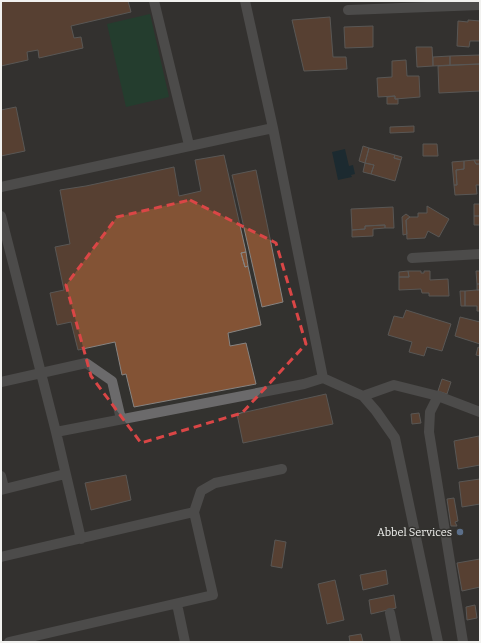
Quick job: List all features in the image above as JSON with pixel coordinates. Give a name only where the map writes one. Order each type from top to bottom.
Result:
[{"type":"street","points":[[154,1],[189,145]]},
{"type":"street","points":[[245,1],[273,128],[323,378]]},
{"type":"street","points":[[348,10],[480,5]]},
{"type":"street","points":[[1,187],[273,128]]},
{"type":"street","points":[[1,216],[56,432],[81,539]]},
{"type":"street","points":[[412,258],[480,254]]},
{"type":"street","points":[[1,382],[86,363],[112,381],[121,419]]},
{"type":"street","points":[[56,432],[304,384],[323,378],[363,396],[376,411],[394,438],[438,642]]},
{"type":"street","points":[[363,396],[394,385],[438,396],[480,412]]},
{"type":"street","points":[[438,396],[430,412],[429,432],[463,642]]},
{"type":"street","points":[[9,642],[213,595],[194,512],[201,491],[215,483],[282,469]]},
{"type":"street","points":[[1,476],[2,489],[65,474]]},
{"type":"street","points":[[1,557],[194,512]]},
{"type":"street","points":[[177,604],[185,642]]},
{"type":"street","points":[[390,613],[396,642]]},
{"type":"highlighted area","points":[[190,200],[276,243],[306,344],[242,413],[141,443],[91,376],[66,285],[117,217]]},
{"type":"green space","points":[[150,14],[169,97],[126,107],[107,24]]},
{"type":"water","points":[[345,149],[349,166],[353,165],[355,174],[351,175],[352,177],[338,180],[332,152]]},
{"type":"building","points":[[1,1],[128,1],[131,12],[71,26],[74,38],[81,37],[83,48],[39,58],[38,50],[27,52],[28,60],[1,66]]},
{"type":"building","points":[[330,17],[333,57],[346,57],[347,69],[304,71],[292,20]]},
{"type":"building","points":[[468,20],[480,21],[480,41],[470,41],[469,47],[457,46],[458,21],[468,22]]},
{"type":"building","points":[[373,26],[373,47],[345,48],[344,27]]},
{"type":"building","points":[[416,47],[432,47],[433,66],[417,67]]},
{"type":"building","points":[[480,55],[480,64],[450,65],[450,56]]},
{"type":"building","points":[[450,56],[450,65],[433,66],[433,57]]},
{"type":"building","points":[[406,60],[407,76],[419,76],[420,97],[395,99],[395,96],[378,97],[377,78],[392,77],[392,61]]},
{"type":"building","points":[[480,64],[480,91],[439,93],[438,66]]},
{"type":"building","points":[[395,96],[395,99],[398,99],[398,104],[387,104],[387,97]]},
{"type":"building","points":[[16,107],[25,151],[1,156],[1,110]]},
{"type":"building","points":[[414,126],[414,132],[390,133],[390,127]]},
{"type":"building","points":[[423,144],[437,144],[438,156],[423,156]]},
{"type":"building","points":[[363,146],[369,148],[365,163],[359,161]]},
{"type":"building","points":[[369,148],[395,155],[394,158],[401,160],[395,181],[371,174],[374,165],[365,163]]},
{"type":"building","points":[[224,155],[246,252],[241,253],[245,267],[248,266],[261,325],[228,333],[230,346],[246,343],[256,384],[134,407],[126,374],[122,375],[115,342],[78,350],[71,322],[57,325],[50,293],[64,290],[55,247],[70,244],[60,190],[86,186],[174,167],[179,196],[201,191],[195,160]]},
{"type":"building","points":[[395,155],[402,157],[401,160],[394,158]]},
{"type":"building","points":[[474,160],[480,160],[480,164],[476,164]]},
{"type":"building","points":[[474,160],[476,164],[480,164],[480,185],[476,185],[477,194],[455,195],[454,185],[457,185],[456,170],[464,169],[464,161]]},
{"type":"building","points":[[464,161],[464,169],[456,170],[457,185],[454,185],[452,162]]},
{"type":"building","points":[[365,163],[374,165],[371,174],[363,172]]},
{"type":"building","points":[[256,170],[283,302],[262,307],[232,175]]},
{"type":"building","points":[[474,204],[480,204],[480,216],[474,216]]},
{"type":"building","points":[[427,206],[449,219],[439,237],[428,231],[425,238],[407,239],[406,220],[410,217],[418,217],[418,213],[427,213]]},
{"type":"building","points":[[393,207],[394,228],[385,228],[385,225],[365,226],[365,229],[352,230],[351,209]]},
{"type":"building","points":[[406,214],[410,217],[406,220],[407,234],[403,235],[402,217]]},
{"type":"building","points":[[474,216],[480,216],[480,225],[474,225]]},
{"type":"building","points":[[385,225],[385,228],[373,229],[373,236],[352,237],[352,230],[365,229],[365,226]]},
{"type":"building","points":[[246,252],[248,266],[245,267],[241,253]]},
{"type":"building","points":[[408,271],[409,277],[399,277],[399,272]]},
{"type":"building","points":[[408,271],[421,271],[421,273],[424,273],[424,271],[430,271],[430,280],[448,279],[449,296],[429,296],[429,293],[422,293],[421,289],[399,290],[399,277],[409,277]]},
{"type":"building","points":[[476,271],[480,271],[480,284],[477,284]]},
{"type":"building","points":[[477,284],[480,284],[480,290],[477,290]]},
{"type":"building","points":[[480,290],[480,311],[477,311],[477,306],[465,306],[465,291]]},
{"type":"building","points":[[460,291],[465,291],[465,306],[461,306]]},
{"type":"building","points":[[406,310],[451,324],[442,351],[427,347],[424,356],[409,352],[412,342],[388,335],[394,316],[403,318]]},
{"type":"building","points":[[460,317],[480,322],[480,344],[455,336]]},
{"type":"building","points":[[478,347],[480,348],[480,356],[476,355]]},
{"type":"building","points":[[442,379],[451,382],[447,394],[438,391]]},
{"type":"building","points":[[326,394],[333,424],[243,443],[237,414]]},
{"type":"building","points":[[419,413],[421,423],[412,424],[411,414]]},
{"type":"building","points":[[479,436],[480,465],[458,469],[454,441]]},
{"type":"building","points":[[126,475],[131,500],[91,510],[85,483]]},
{"type":"building","points":[[480,479],[480,504],[462,507],[459,482]]},
{"type":"building","points":[[454,498],[458,521],[455,522],[457,526],[451,526],[447,499]]},
{"type":"building","points":[[275,540],[286,542],[282,568],[271,566]]},
{"type":"building","points":[[480,559],[480,587],[462,591],[457,563]]},
{"type":"building","points":[[386,570],[388,584],[363,590],[360,575]]},
{"type":"building","points":[[335,580],[344,620],[327,624],[318,584]]},
{"type":"building","points":[[394,595],[396,608],[371,614],[369,600]]},
{"type":"building","points":[[475,605],[477,618],[467,620],[466,607]]},
{"type":"building","points":[[361,634],[363,642],[350,642],[349,636]]},
{"type":"place","name":"Abbel Services","points":[[460,532]]}]
